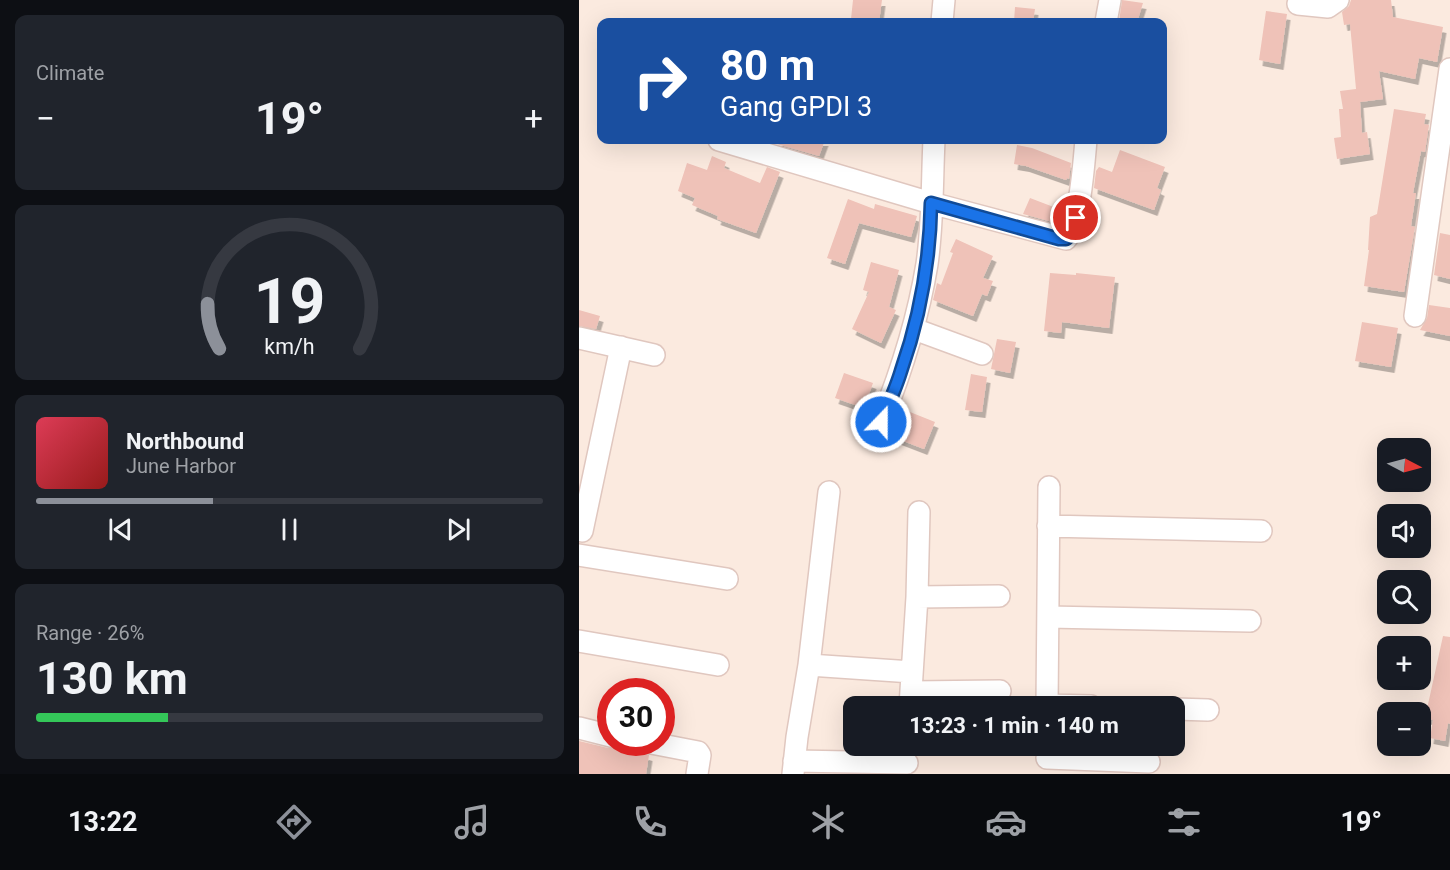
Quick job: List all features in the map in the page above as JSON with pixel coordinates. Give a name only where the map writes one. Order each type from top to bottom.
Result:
[{"type":"street","points":[[942,18],[944,0]]},
{"type":"street","points":[[1106,18],[1110,0]]},
{"type":"street","points":[[1298,4],[1328,7],[1334,5],[1338,0]]},
{"type":"street","points":[[1415,316],[1450,69]]},
{"type":"street","points":[[732,144],[931,203],[1066,239],[1072,234],[1076,218],[1085,144]]},
{"type":"street","points":[[881,422],[901,372],[914,329],[926,264],[934,144]]},
{"type":"street","points":[[914,329],[983,354]]},
{"type":"street","points":[[579,338],[654,355]]},
{"type":"street","points":[[580,537],[621,347]]},
{"type":"street","points":[[1047,696],[1049,487]]},
{"type":"street","points":[[829,492],[809,665],[794,767],[907,761]]},
{"type":"street","points":[[911,690],[917,597],[919,512]]},
{"type":"street","points":[[1049,526],[1261,531]]},
{"type":"street","points":[[579,555],[727,579]]},
{"type":"street","points":[[917,597],[999,596]]},
{"type":"street","points":[[1048,617],[1250,621]]},
{"type":"street","points":[[579,641],[718,665]]},
{"type":"street","points":[[809,665],[911,690],[1000,691]]},
{"type":"street","points":[[1185,709],[1208,710]]},
{"type":"street","points":[[579,728],[597,732]]},
{"type":"street","points":[[675,748],[698,752],[700,755],[697,774]]},
{"type":"street","points":[[1047,759],[1149,762]]},
{"type":"building","points":[[853,0],[882,0],[880,18],[851,18]]},
{"type":"building","points":[[1122,0],[1143,3],[1138,18],[1120,18]]},
{"type":"building","points":[[1351,0],[1391,0],[1393,17],[1443,27],[1437,62],[1419,58],[1415,79],[1379,71],[1383,99],[1360,102],[1362,133],[1367,132],[1370,154],[1337,159],[1334,138],[1341,137],[1339,109],[1343,109],[1340,91],[1356,89],[1350,24],[1344,25],[1342,12],[1349,6]]},
{"type":"building","points":[[1015,7],[1035,9],[1034,18],[1014,18]]},
{"type":"building","points":[[1266,11],[1287,14],[1280,64],[1259,60]]},
{"type":"building","points":[[1394,109],[1426,114],[1424,124],[1429,125],[1425,152],[1421,151],[1413,193],[1416,193],[1411,226],[1415,227],[1404,292],[1364,286],[1369,250],[1370,217],[1377,214]]},
{"type":"building","points":[[777,144],[824,144],[819,156]]},
{"type":"building","points":[[1017,145],[1032,148],[1071,163],[1069,179],[1014,164]]},
{"type":"building","points":[[1120,150],[1165,167],[1157,188],[1161,190],[1154,210],[1094,188],[1096,171],[1099,167],[1112,172]]},
{"type":"building","points":[[712,156],[726,162],[724,168],[760,183],[767,167],[780,172],[756,233],[717,219],[718,216],[692,205],[695,198],[678,191],[687,163],[707,170]]},
{"type":"building","points":[[1030,198],[1064,211],[1060,224],[1023,214]]},
{"type":"building","points":[[848,199],[874,209],[875,204],[917,216],[911,237],[859,223],[845,264],[827,258]]},
{"type":"building","points":[[1440,233],[1450,235],[1450,279],[1434,275]]},
{"type":"building","points":[[956,239],[993,256],[983,278],[993,281],[987,296],[982,294],[973,316],[933,300],[937,283],[941,285]]},
{"type":"building","points":[[871,262],[899,270],[889,307],[896,310],[881,343],[852,329],[869,292],[863,290]]},
{"type":"building","points":[[1050,273],[1115,277],[1109,328],[1062,322],[1061,333],[1044,331]]},
{"type":"building","points":[[1429,305],[1450,308],[1450,336],[1420,330],[1427,318]]},
{"type":"building","points":[[579,310],[600,316],[596,329],[579,326]]},
{"type":"building","points":[[1362,322],[1398,328],[1391,367],[1355,361]]},
{"type":"building","points":[[997,339],[1016,342],[1010,373],[991,369]]},
{"type":"building","points":[[844,373],[873,383],[864,408],[835,398]]},
{"type":"building","points":[[971,374],[987,377],[982,412],[965,410]]},
{"type":"building","points":[[900,408],[935,422],[924,449],[885,434],[893,427]]},
{"type":"building","points":[[1443,636],[1450,637],[1450,724],[1448,723],[1445,741],[1431,738],[1433,720],[1431,720],[1431,702],[1429,702]]},
{"type":"building","points":[[579,741],[597,745],[597,756],[649,756],[646,774],[579,774]]},
{"type":"route","points":[[881,422],[901,372],[914,329],[926,264],[931,203],[1059,239],[1066,239],[1072,234],[1076,218]]}]
